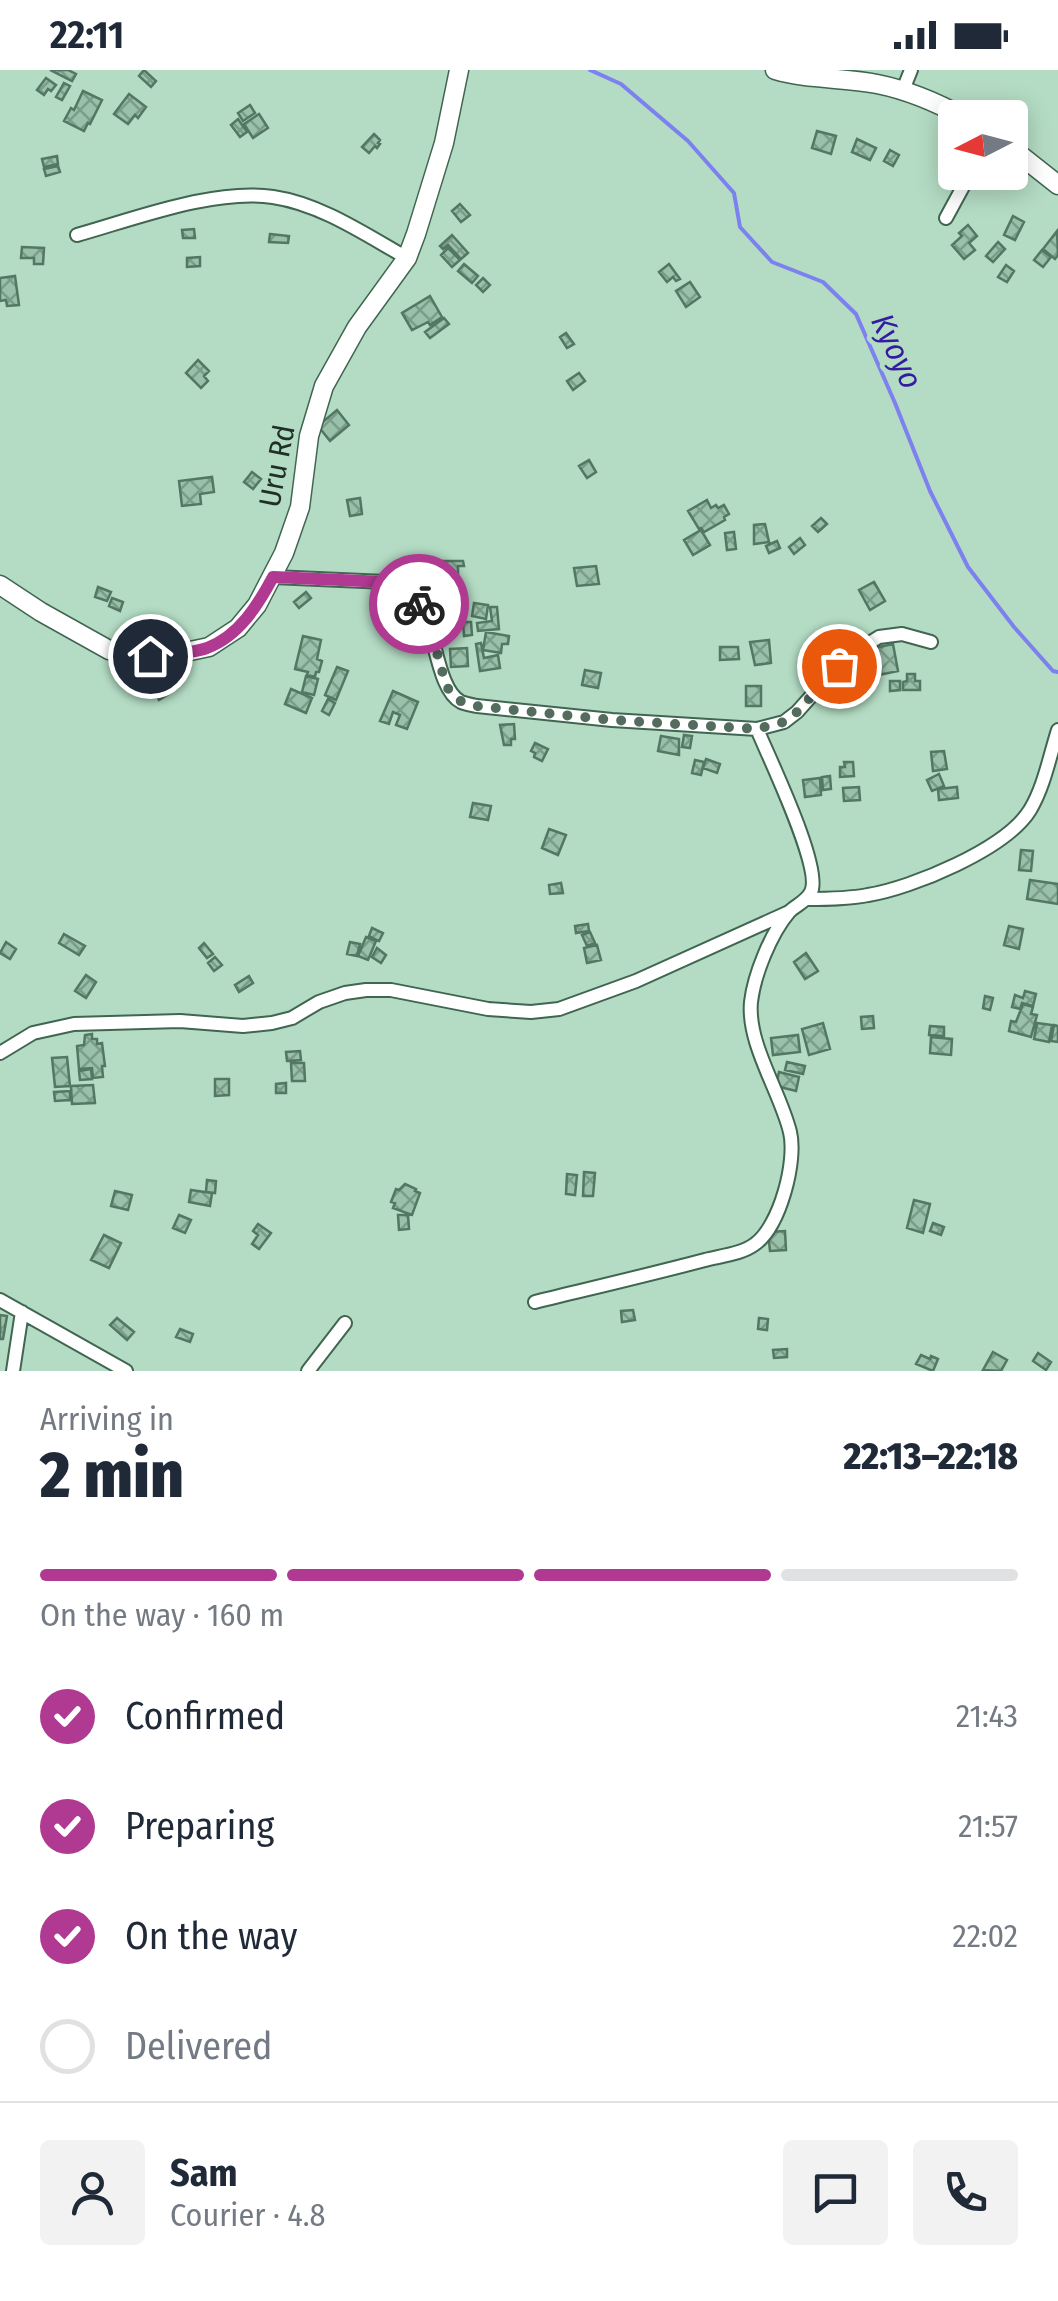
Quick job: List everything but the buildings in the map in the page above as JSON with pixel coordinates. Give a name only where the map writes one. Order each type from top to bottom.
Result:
[{"type":"street","name":"Uru Rd","points":[[0,586],[109,650],[150,656],[209,647],[238,628],[257,605],[284,553],[300,507],[309,436],[324,386],[357,328],[407,258],[444,143],[456,70]]},
{"type":"street","points":[[775,70],[794,76],[875,83],[938,106]]},
{"type":"street","points":[[902,90],[910,70]]},
{"type":"street","points":[[1028,161],[1058,185]]},
{"type":"street","points":[[946,218],[961,190]]},
{"type":"street","points":[[77,235],[211,198],[247,194],[277,197],[313,209],[407,258]]},
{"type":"street","points":[[273,577],[386,582],[402,588],[418,601],[429,624],[446,685],[462,702],[612,720],[757,729],[784,722],[839,666],[879,637],[902,634],[931,642]]},
{"type":"street","points":[[757,729],[809,856],[814,882],[806,900]]},
{"type":"street","points":[[0,1053],[33,1033],[74,1024],[272,1023],[292,1018],[319,1002],[366,990],[392,990],[488,1009],[559,1009],[636,981],[789,912],[806,900],[892,890],[949,869],[1011,832],[1030,810],[1058,730]]},
{"type":"street","points":[[535,1302],[738,1251],[756,1244],[768,1228],[788,1185],[792,1138],[754,1034],[750,1008],[763,958],[789,912]]},
{"type":"street","points":[[0,1300],[126,1371]]},
{"type":"street","points":[[13,1371],[22,1312]]},
{"type":"street","points":[[308,1371],[345,1323]]},
{"type":"waterway","name":"Kyoyo","points":[[590,70],[621,84],[688,141],[734,193],[740,227],[772,262],[823,282],[856,314],[930,491],[968,567],[1014,627],[1058,672]]},
{"type":"way so far","points":[[419,604],[429,624],[446,685],[462,702],[476,706],[757,729],[784,722],[839,666]]},
{"type":"route","points":[[150,656],[209,647],[238,628],[273,577],[386,582],[402,588],[419,604]]}]
